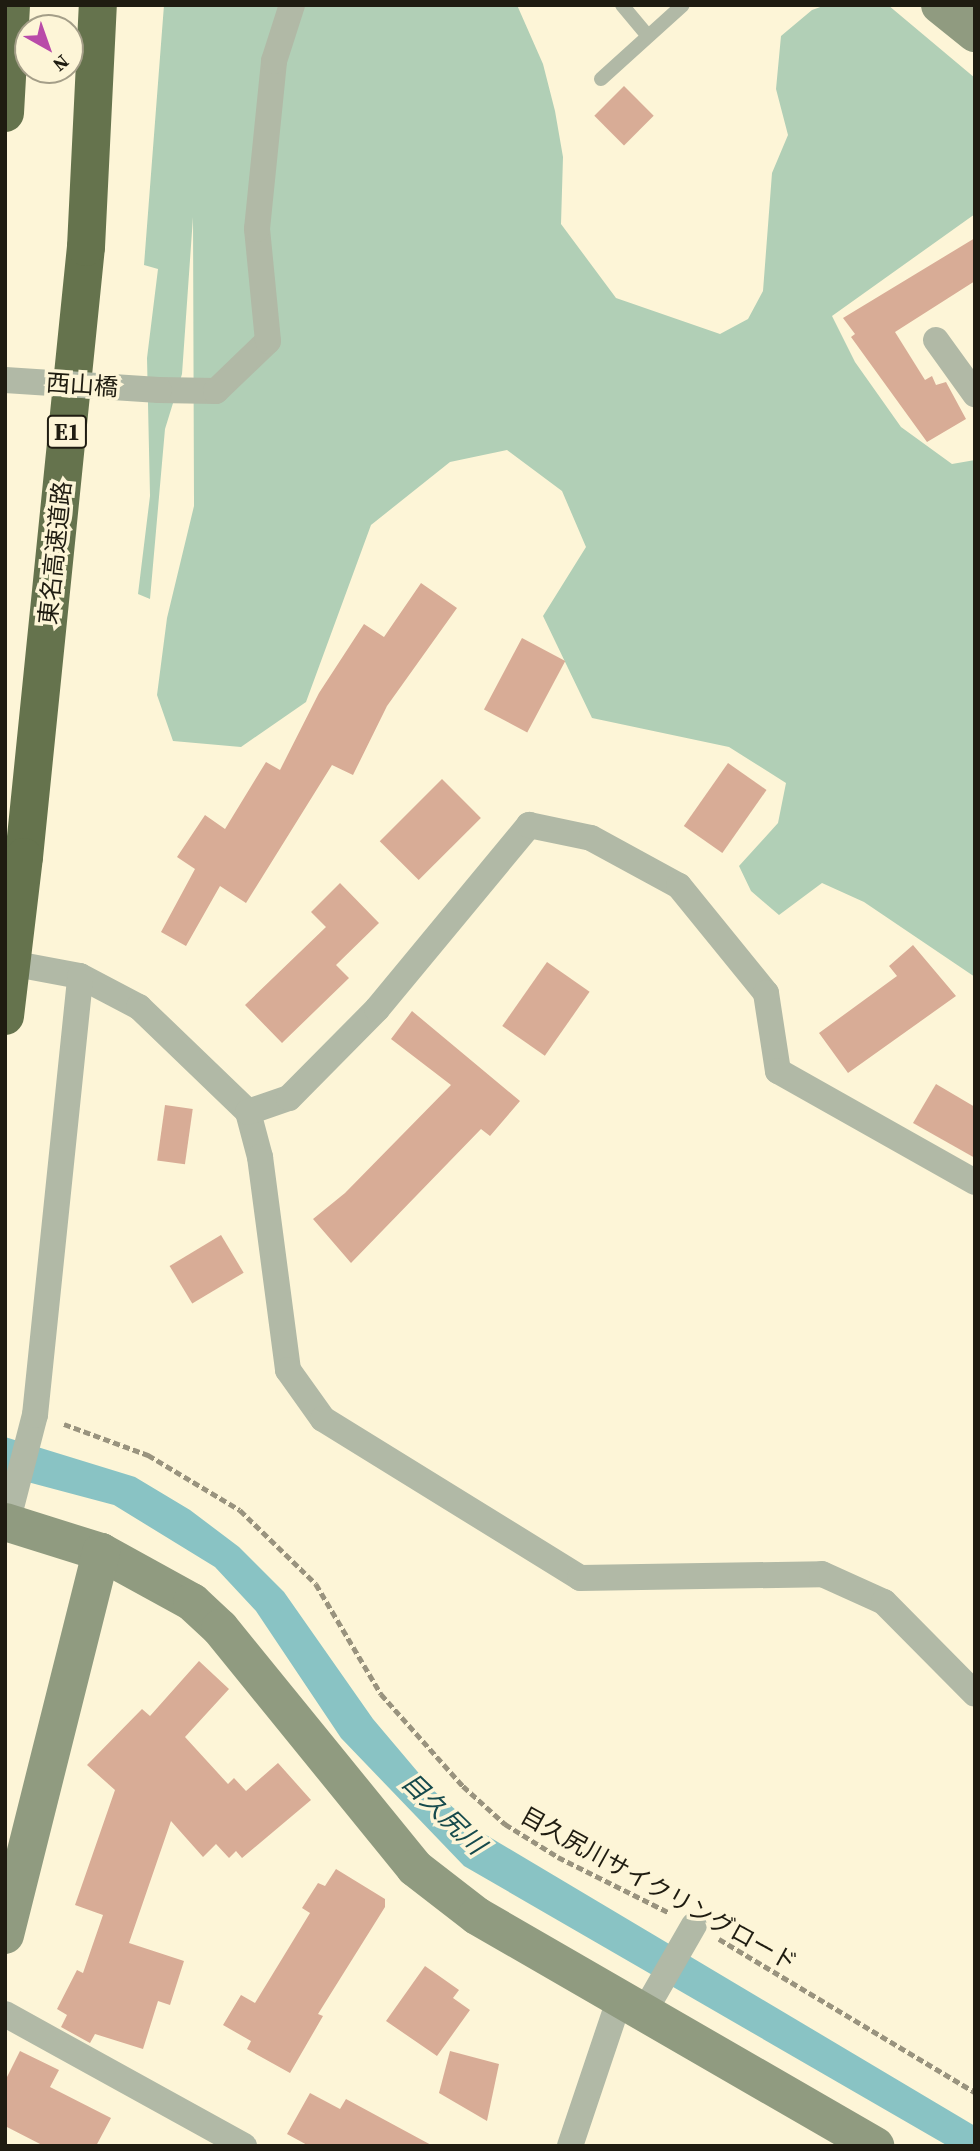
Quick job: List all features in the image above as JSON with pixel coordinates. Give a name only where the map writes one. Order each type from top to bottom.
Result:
[{"type":"highway","points":[[5,113],[11,5]]},
{"type":"highway","name":"東名高速道路","points":[[5,1016],[24,857],[86,247],[98,5]]},
{"type":"street","name":"西山橋","points":[[5,380],[216,391],[268,341],[257,229],[274,61],[292,5]]},
{"type":"street","points":[[940,5],[975,33]]},
{"type":"street","points":[[936,340],[972,387]]},
{"type":"street","points":[[248,1112],[289,1098],[377,1009],[529,825],[591,838],[679,886],[766,993],[778,1071],[975,1182]]},
{"type":"street","points":[[5,961],[80,976],[139,1007],[248,1112],[260,1157],[288,1370],[323,1419],[580,1578],[822,1574],[884,1602],[975,1694]]},
{"type":"street","points":[[80,976],[35,1415],[8,1514],[101,1552],[192,1602],[220,1628],[415,1868],[477,1916],[639,2003],[875,2146]]},
{"type":"street","points":[[5,1935],[101,1552]]},
{"type":"street","points":[[570,2146],[639,2003],[691,1930]]},
{"type":"street","points":[[5,2014],[207,2137],[244,2146]]},
{"type":"lane","points":[[622,5],[649,36]]},
{"type":"lane","points":[[601,79],[683,5]]},
{"type":"path","name":"目久尻川サイクリングロード","points":[[35,1415],[148,1455],[240,1510],[316,1584],[381,1694],[463,1786],[505,1824],[558,1857],[975,2092]]},
{"type":"green space","points":[[164,5],[517,5],[543,64],[555,111],[563,157],[561,224],[616,298],[720,334],[748,319],[763,291],[772,173],[788,135],[776,89],[781,36],[812,10],[826,5],[888,5],[975,78],[975,214],[832,316],[855,362],[901,427],[952,464],[975,460],[975,977],[864,902],[822,883],[779,915],[751,891],[739,866],[778,823],[786,783],[729,747],[592,718],[543,616],[586,547],[562,491],[507,450],[450,462],[371,525],[306,702],[241,747],[173,741],[157,695],[167,618],[194,506],[193,217],[182,374],[165,429],[150,599],[138,594],[150,496],[147,358],[158,269],[144,265]]},
{"type":"water","name":"目久尻川","points":[[5,1437],[135,1477],[190,1510],[239,1547],[284,1592],[373,1719],[433,1790],[481,1832],[975,2126],[975,2146],[948,2146],[464,1866],[341,1738],[256,1611],[215,1567],[114,1505],[5,1476]]},
{"type":"building","points":[[624,86],[654,116],[624,145],[594,116]]},
{"type":"building","points":[[975,238],[975,281],[895,332],[925,380],[932,376],[936,385],[946,382],[966,419],[927,442],[851,337],[855,334],[843,318]]},
{"type":"building","points":[[421,583],[457,608],[387,706],[353,775],[332,765],[246,903],[220,886],[186,946],[161,932],[195,869],[177,857],[205,815],[225,829],[266,762],[280,770],[319,693],[364,624],[384,637]]},
{"type":"building","points":[[522,638],[565,661],[527,733],[484,710]]},
{"type":"building","points":[[728,763],[767,790],[722,853],[684,826]]},
{"type":"building","points":[[442,779],[481,818],[419,880],[380,841]]},
{"type":"building","points":[[340,883],[379,923],[336,965],[349,978],[282,1043],[245,1005],[326,927],[311,912]]},
{"type":"building","points":[[913,945],[956,996],[848,1073],[819,1033],[897,976],[889,966]]},
{"type":"building","points":[[547,962],[590,992],[545,1056],[502,1026]]},
{"type":"building","points":[[412,1011],[520,1101],[490,1136],[481,1129],[351,1263],[313,1219],[345,1193],[451,1085],[391,1039]]},
{"type":"building","points":[[936,1084],[975,1107],[975,1158],[913,1123]]},
{"type":"building","points":[[165,1105],[193,1109],[185,1164],[157,1160]]},
{"type":"building","points":[[221,1235],[244,1273],[192,1304],[170,1266]]},
{"type":"building","points":[[199,1661],[229,1689],[185,1737],[228,1784],[234,1778],[246,1791],[278,1763],[311,1800],[242,1858],[236,1851],[229,1858],[216,1844],[203,1857],[171,1821],[129,1943],[184,1961],[170,2005],[158,2001],[143,2049],[95,2034],[90,2043],[61,2027],[67,2015],[57,2009],[77,1970],[83,1973],[103,1915],[75,1905],[115,1790],[87,1765],[142,1709],[150,1716]]},
{"type":"building","points":[[336,1869],[385,1899],[385,1907],[318,2014],[323,2016],[290,2073],[247,2049],[251,2041],[223,2025],[241,1995],[255,2003],[310,1913],[302,1908],[318,1883],[325,1886]]},
{"type":"building","points":[[425,1966],[459,1990],[453,1998],[470,2010],[437,2056],[386,2021]]},
{"type":"building","points":[[20,2051],[59,2070],[50,2087],[111,2118],[96,2146],[44,2146],[5,2126],[5,2081]]},
{"type":"building","points":[[450,2051],[499,2064],[487,2121],[439,2093]]},
{"type":"building","points":[[310,2093],[340,2109],[346,2099],[433,2146],[309,2146],[287,2134]]}]
